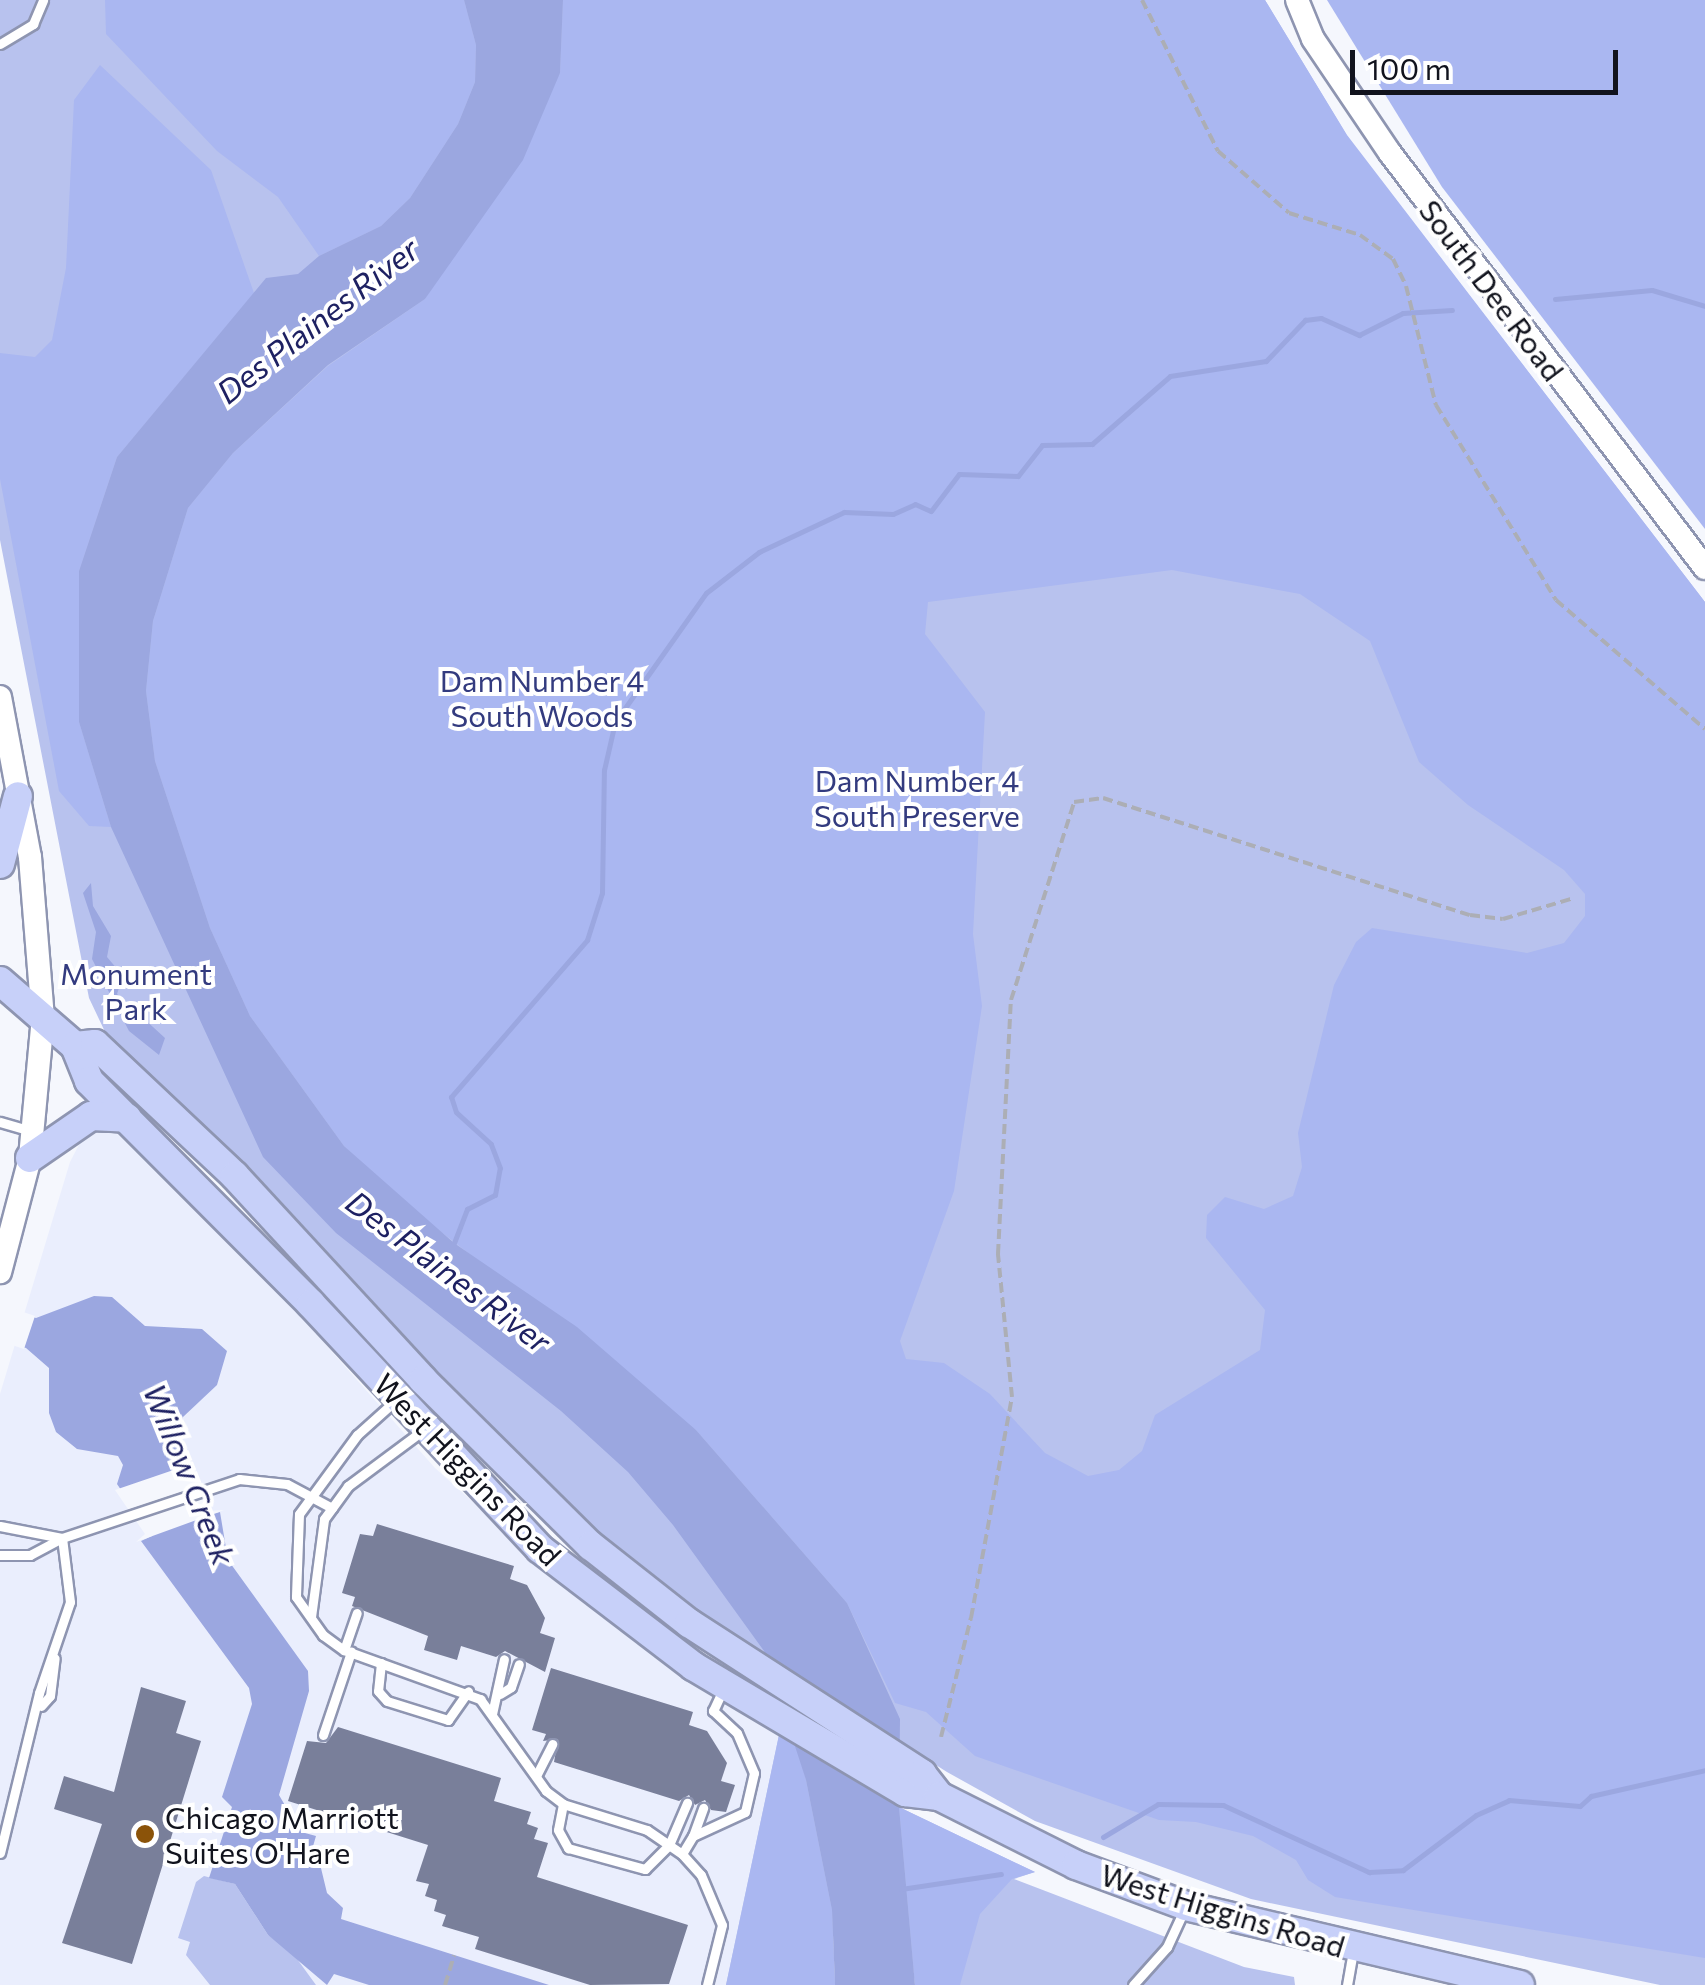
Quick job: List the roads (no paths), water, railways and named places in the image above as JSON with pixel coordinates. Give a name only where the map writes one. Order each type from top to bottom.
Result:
[{"type":"main road","name":"South Dee Road","points":[[1296,0],[1313,39],[1496,296],[1705,568]]},
{"type":"main road","points":[[0,696],[43,959],[43,1018],[32,1145],[0,1272]]},
{"type":"main road","points":[[0,864],[18,796]]},
{"type":"main road","name":"West Higgins Road","points":[[0,980],[75,1046],[90,1082],[427,1427],[540,1549],[634,1626],[725,1684],[905,1792],[939,1796]]},
{"type":"main road","name":"West Higgins Road","points":[[75,1046],[95,1044],[235,1176],[423,1380],[591,1546],[764,1674],[905,1763],[939,1796],[1076,1865],[1186,1906],[1353,1950],[1507,1984]]},
{"type":"main road","points":[[32,1145],[91,1116],[127,1118]]},
{"type":"lane","points":[[0,44],[33,24],[43,0]]},
{"type":"lane","points":[[0,1122],[32,1145]]},
{"type":"lane","points":[[398,1398],[357,1435],[299,1514],[293,1553],[296,1597],[311,1617],[348,1651],[468,1691],[492,1714],[536,1776],[563,1804],[647,1830],[682,1854],[701,1875],[722,1925],[706,1985]]},
{"type":"lane","points":[[311,1617],[324,1519],[348,1486],[427,1427]]},
{"type":"lane","points":[[0,1555],[30,1555],[62,1538],[220,1485],[260,1477],[332,1508]]},
{"type":"lane","points":[[0,1526],[62,1538]]},
{"type":"lane","points":[[0,1853],[41,1706],[46,1670],[55,1658],[70,1602],[62,1538]]},
{"type":"lane","points":[[322,1735],[357,1612]]},
{"type":"lane","points":[[492,1714],[500,1694],[504,1659]]},
{"type":"lane","points":[[382,1663],[378,1691],[387,1702],[448,1720],[468,1691]]},
{"type":"lane","points":[[500,1694],[511,1687],[518,1664]]},
{"type":"lane","points":[[694,1836],[745,1812],[754,1773],[736,1733],[713,1711],[725,1684]]},
{"type":"lane","points":[[536,1776],[552,1744]]},
{"type":"lane","points":[[563,1804],[558,1830],[568,1848],[645,1869],[668,1845],[687,1803]]},
{"type":"lane","points":[[682,1854],[694,1836],[702,1808]]},
{"type":"lane","points":[[1133,1985],[1167,1947],[1186,1906]]},
{"type":"lane","points":[[1347,1985],[1353,1950]]},
{"type":"water","name":"Des Plaines River","points":[[464,0],[563,0],[560,73],[523,160],[425,299],[328,365],[233,453],[188,508],[153,621],[146,691],[155,761],[210,928],[250,1016],[344,1146],[454,1243],[577,1327],[696,1430],[847,1603],[900,1719],[899,1807],[915,1985],[835,1985],[832,1910],[806,1780],[764,1651],[673,1525],[628,1472],[561,1411],[336,1233],[263,1157],[111,827],[79,722],[79,571],[117,457],[266,278],[298,274],[319,256],[381,226],[410,198],[458,124],[475,82],[476,45]]},
{"type":"water","points":[[91,883],[93,906],[111,936],[107,957],[123,976],[117,994],[165,1038],[159,1055],[129,1031],[92,959],[96,932],[83,893]]},
{"type":"water","points":[[94,1296],[112,1297],[145,1326],[202,1329],[227,1351],[217,1385],[183,1417],[177,1435],[204,1517],[220,1512],[228,1560],[308,1671],[309,1691],[279,1795],[290,1814],[308,1822],[305,1833],[316,1836],[309,1860],[320,1864],[327,1893],[343,1908],[341,1919],[549,1985],[369,1985],[334,1974],[327,1985],[268,1935],[235,1884],[209,1878],[232,1807],[222,1797],[252,1704],[249,1688],[141,1541],[152,1536],[117,1484],[123,1465],[118,1456],[77,1449],[56,1432],[49,1413],[49,1368],[26,1348],[0,1340],[0,1306],[36,1318]]},
{"type":"waterway","points":[[1555,299],[1652,290],[1705,306]]},
{"type":"waterway","name":"Des Plaines River","points":[[452,1248],[467,1209],[495,1195],[500,1168],[491,1144],[456,1112],[451,1097],[587,940],[602,893],[604,770],[615,722],[706,593],[759,552],[844,512],[893,514],[915,504],[931,511],[959,474],[1018,476],[1042,445],[1092,444],[1170,376],[1266,361],[1305,320],[1321,318],[1359,335],[1403,313],[1452,310]]},
{"type":"waterway","points":[[1103,1837],[1158,1804],[1223,1805],[1369,1872],[1403,1870],[1476,1815],[1509,1800],[1580,1806],[1591,1796],[1705,1770]]},
{"type":"waterway","points":[[901,1889],[1001,1874]]},
{"type":"place","name":"Chicago Marriott Suites O'Hare","points":[[145,1834]]},
{"type":"park label","name":"Dam Number 4 South Woods","points":[[542,697]]},
{"type":"park label","name":"Dam Number 4 South Preserve","points":[[917,797]]},
{"type":"park label","name":"Monument Park","points":[[136,990]]},
{"type":"water label","name":"Willow Creek","points":[[190,1474]]}]
